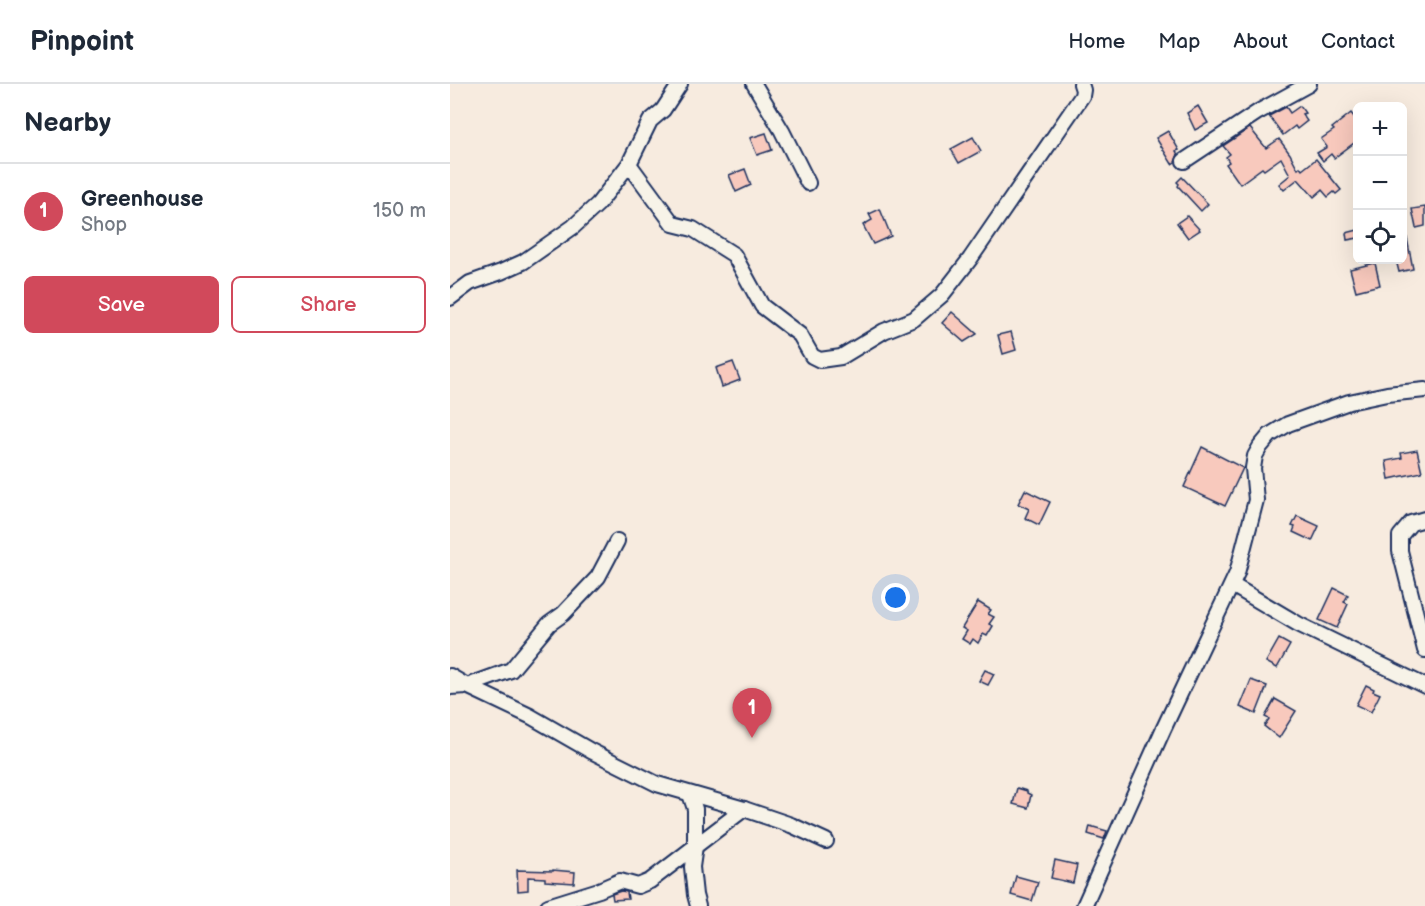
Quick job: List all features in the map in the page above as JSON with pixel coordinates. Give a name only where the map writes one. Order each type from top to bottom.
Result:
[{"type":"street","points":[[450,298],[470,283],[523,262],[573,227],[598,204],[629,164],[650,121],[663,110],[680,84]]},
{"type":"street","points":[[754,84],[782,131],[808,183]]},
{"type":"street","points":[[629,164],[673,224],[693,229],[738,259],[762,306],[800,335],[812,356],[820,360],[841,357],[884,331],[914,318],[942,296],[1082,96],[1081,84]]},
{"type":"street","points":[[1184,161],[1258,112],[1309,84]]},
{"type":"street","points":[[1084,906],[1237,573],[1256,500],[1253,468],[1255,456],[1260,447],[1270,435],[1288,424],[1349,402],[1388,394],[1425,390]]},
{"type":"street","points":[[1425,519],[1411,522],[1400,536],[1400,551],[1425,650]]},
{"type":"street","points":[[450,687],[467,686],[512,670],[549,624],[563,614],[598,577],[617,541]]},
{"type":"street","points":[[1232,585],[1298,624],[1425,686]]},
{"type":"street","points":[[450,676],[657,784],[744,809],[791,825],[826,841]]},
{"type":"street","points":[[690,794],[695,809],[695,846],[692,867],[698,906]]},
{"type":"street","points":[[548,906],[580,901],[620,881],[638,886],[650,881],[744,809]]},
{"type":"building","points":[[1198,106],[1208,123],[1195,130],[1187,113]]},
{"type":"building","points":[[1300,106],[1307,121],[1297,129],[1295,126],[1283,135],[1269,116],[1286,107],[1290,113]]},
{"type":"building","points":[[1351,113],[1353,116],[1353,144],[1334,158],[1331,154],[1323,161],[1317,153],[1327,147],[1321,139],[1334,130],[1332,128]]},
{"type":"building","points":[[1250,128],[1266,148],[1279,139],[1298,169],[1300,167],[1302,170],[1316,159],[1341,190],[1328,197],[1322,190],[1314,197],[1298,179],[1284,190],[1279,184],[1290,175],[1281,158],[1240,184],[1226,164],[1229,162],[1226,157],[1230,154],[1223,146]]},
{"type":"building","points":[[1168,131],[1179,150],[1176,151],[1178,155],[1172,164],[1156,138]]},
{"type":"building","points":[[766,133],[772,150],[757,155],[750,138]]},
{"type":"building","points":[[973,137],[981,151],[959,163],[951,149]]},
{"type":"building","points":[[745,169],[751,185],[736,192],[729,175]]},
{"type":"building","points":[[1182,177],[1208,204],[1201,211],[1178,186],[1177,182]]},
{"type":"building","points":[[1425,207],[1425,226],[1416,228],[1412,209]]},
{"type":"building","points":[[880,209],[891,236],[873,244],[863,225],[872,220],[869,214]]},
{"type":"building","points":[[1187,216],[1200,230],[1188,238],[1177,223]]},
{"type":"building","points":[[1353,231],[1353,239],[1347,240],[1346,233]]},
{"type":"building","points":[[1407,238],[1413,269],[1399,272],[1397,264],[1407,264]]},
{"type":"building","points":[[1375,264],[1380,285],[1356,291],[1350,269]]},
{"type":"building","points":[[952,312],[977,334],[964,342],[942,323]]},
{"type":"building","points":[[1011,332],[1016,350],[1003,354],[998,335]]},
{"type":"building","points":[[733,362],[740,380],[722,387],[716,368]]},
{"type":"building","points":[[1202,447],[1243,468],[1225,506],[1184,487]]},
{"type":"building","points":[[1417,450],[1422,472],[1389,479],[1386,461],[1402,458],[1401,453]]},
{"type":"building","points":[[1025,490],[1050,502],[1039,525],[1025,518],[1029,509],[1018,504]]},
{"type":"building","points":[[1297,516],[1319,526],[1312,541],[1293,532],[1295,527],[1292,526]]},
{"type":"building","points":[[1334,588],[1348,595],[1344,602],[1348,604],[1337,628],[1319,620]]},
{"type":"building","points":[[978,602],[991,610],[988,614],[994,617],[989,624],[993,626],[987,636],[983,634],[978,643],[973,639],[970,644],[962,639],[967,631],[962,628]]},
{"type":"building","points":[[1279,639],[1290,645],[1277,668],[1266,662]]},
{"type":"building","points":[[985,670],[994,674],[988,685],[979,681]]},
{"type":"building","points":[[1251,680],[1267,686],[1256,714],[1240,707]]},
{"type":"building","points":[[1366,685],[1380,694],[1371,712],[1356,705]]},
{"type":"building","points":[[1275,699],[1296,711],[1279,738],[1264,726],[1269,719],[1265,717]]},
{"type":"building","points":[[1017,788],[1031,795],[1028,808],[1013,804]]},
{"type":"building","points":[[1090,826],[1107,831],[1104,839],[1088,834]]},
{"type":"building","points":[[1055,860],[1077,865],[1073,883],[1051,878]]},
{"type":"building","points":[[517,870],[575,872],[574,883],[528,877],[528,890],[518,891]]},
{"type":"building","points":[[1016,876],[1038,882],[1032,901],[1011,895]]},
{"type":"building","points":[[627,892],[628,899],[613,900],[612,894]]},
{"type":"place","name":"Greenhouse","points":[[752,738]]}]
